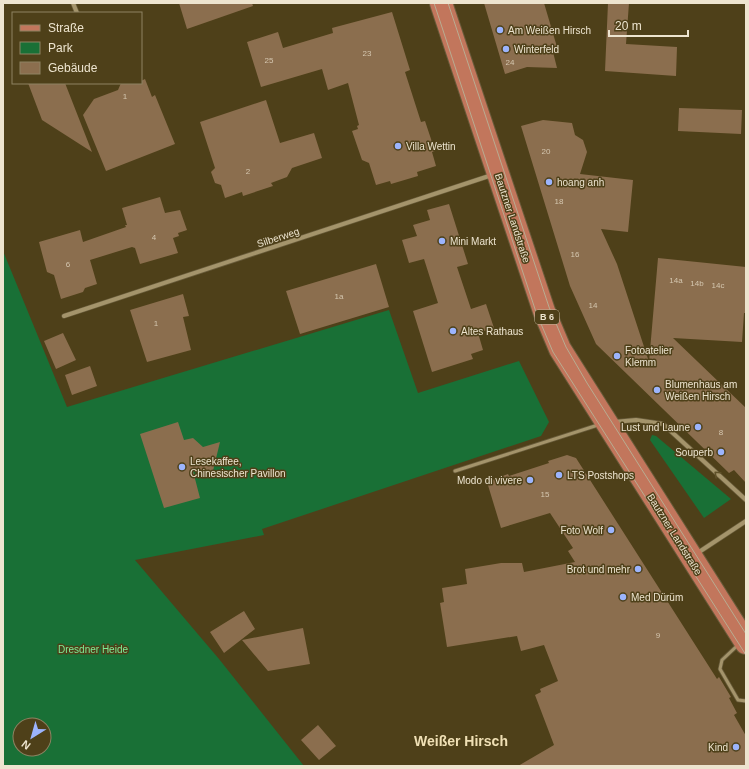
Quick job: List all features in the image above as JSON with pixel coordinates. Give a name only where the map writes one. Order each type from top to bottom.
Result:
[{"type":"main road","name":"Bautzner Landstraße","points":[[441,3],[544,311],[560,349],[745,642]]},
{"type":"street","name":"Silberweg","points":[[64,316],[498,173]]},
{"type":"street","points":[[606,423],[636,420],[663,424],[746,500]]},
{"type":"street","points":[[690,557],[746,521]]},
{"type":"lane","points":[[455,471],[606,423]]},
{"type":"lane","points":[[745,642],[722,660],[720,669],[738,700],[746,701]]},
{"type":"green space","name":"Dresdner Heide","points":[[3,251],[67,407],[389,310],[418,393],[519,361],[549,422],[541,436],[262,529],[264,535],[135,560],[219,659],[304,766],[3,766]]},
{"type":"green space","points":[[652,435],[656,436],[731,499],[704,518],[650,440]]},
{"type":"building","points":[[179,3],[252,3],[253,6],[187,29]]},
{"type":"building","points":[[484,3],[544,3],[557,47],[552,48],[557,68],[527,67],[505,74]]},
{"type":"building","points":[[608,3],[629,3],[626,44],[677,47],[676,76],[605,71]]},
{"type":"building","points":[[392,12],[410,70],[405,72],[421,122],[425,121],[435,151],[432,152],[436,166],[417,172],[418,176],[391,184],[390,181],[376,185],[369,163],[362,160],[352,131],[358,129],[357,126],[359,125],[348,83],[328,90],[322,69],[261,87],[247,42],[278,32],[283,48],[333,33],[332,28]]},
{"type":"building","points":[[145,79],[152,97],[155,95],[175,144],[106,171],[83,115],[94,99],[118,90],[121,84],[142,84],[142,80]]},
{"type":"building","points":[[28,84],[65,84],[92,152],[42,120]]},
{"type":"building","points":[[266,100],[280,143],[314,133],[322,158],[292,168],[287,177],[271,183],[273,186],[243,196],[242,192],[225,198],[221,185],[215,183],[211,172],[215,168],[200,122]]},
{"type":"building","points":[[679,108],[742,110],[741,134],[678,131]]},
{"type":"building","points":[[543,120],[572,123],[575,135],[583,140],[587,152],[580,174],[633,180],[628,232],[601,229],[617,264],[649,362],[658,258],[746,267],[746,313],[744,313],[742,342],[673,338],[746,408],[746,483],[734,470],[729,473],[596,344],[570,286],[521,126]]},
{"type":"building","points":[[160,197],[165,213],[180,210],[187,230],[178,233],[179,236],[173,238],[178,253],[140,264],[135,248],[132,247],[90,260],[97,284],[85,288],[83,292],[61,299],[54,275],[47,272],[39,242],[80,230],[83,242],[126,227],[125,225],[127,225],[122,208]]},
{"type":"building","points":[[449,204],[468,264],[457,267],[471,309],[486,304],[494,328],[478,333],[483,350],[471,354],[473,359],[432,372],[413,311],[438,303],[424,259],[409,263],[402,240],[417,236],[413,225],[430,220],[427,210]]},
{"type":"building","points":[[376,264],[389,307],[300,334],[286,291]]},
{"type":"building","points":[[183,294],[189,316],[183,317],[191,350],[147,362],[130,310]]},
{"type":"building","points":[[63,333],[76,360],[56,369],[44,341]]},
{"type":"building","points":[[90,366],[97,386],[72,395],[65,375]]},
{"type":"building","name":"Lesekaffee, Chinesischer Pavillon","points":[[178,422],[184,440],[193,438],[203,447],[220,442],[212,475],[193,471],[200,498],[164,508],[140,434]]},
{"type":"building","points":[[567,455],[576,458],[717,679],[719,677],[731,697],[729,698],[737,713],[734,715],[746,736],[746,766],[518,766],[554,745],[535,695],[541,692],[540,689],[558,681],[544,645],[521,651],[517,636],[447,647],[440,603],[444,602],[442,588],[467,584],[465,569],[501,563],[522,563],[524,572],[575,562],[568,551],[573,548],[550,513],[501,528],[487,482],[508,474],[509,476],[549,463],[548,461]]},
{"type":"building","points":[[244,611],[255,629],[224,653],[210,632]]},
{"type":"building","points":[[303,628],[310,664],[268,671],[242,640]]},
{"type":"building","points":[[318,725],[336,746],[319,760],[301,740]]},
{"type":"tram line","points":[[434,3],[536,312],[553,352],[746,655]]},
{"type":"tram line","points":[[448,3],[549,307],[566,347],[587,383],[746,634]]},
{"type":"place","name":"Am Weißen Hirsch","points":[[500,30]]},
{"type":"place","name":"Winterfeld","points":[[506,49]]},
{"type":"place","name":"Villa Wettin","points":[[398,146]]},
{"type":"place","name":"hoang anh","points":[[549,182]]},
{"type":"place","name":"Mini Markt","points":[[442,241]]},
{"type":"place","name":"Altes Rathaus","points":[[453,331]]},
{"type":"place","name":"Fotoatelier Klemm","points":[[617,356]]},
{"type":"place","name":"Blumenhaus am Weißen Hirsch","points":[[657,390]]},
{"type":"place","name":"Lust und Laune","points":[[698,427]]},
{"type":"place","name":"Souperb","points":[[721,452]]},
{"type":"place","name":"Lesekaffee, Chinesischer Pavillon","points":[[182,467]]},
{"type":"place","name":"LTS Postshops","points":[[559,475]]},
{"type":"place","name":"Modo di vivere","points":[[530,480]]},
{"type":"place","name":"Foto Wolf","points":[[611,530]]},
{"type":"place","name":"Brot und mehr","points":[[638,569]]},
{"type":"place","name":"Med Dürüm","points":[[623,597]]},
{"type":"place","name":"Kind","points":[[736,747]]},
{"type":"district","name":"Weißer Hirsch","points":[[461,741]]}]
